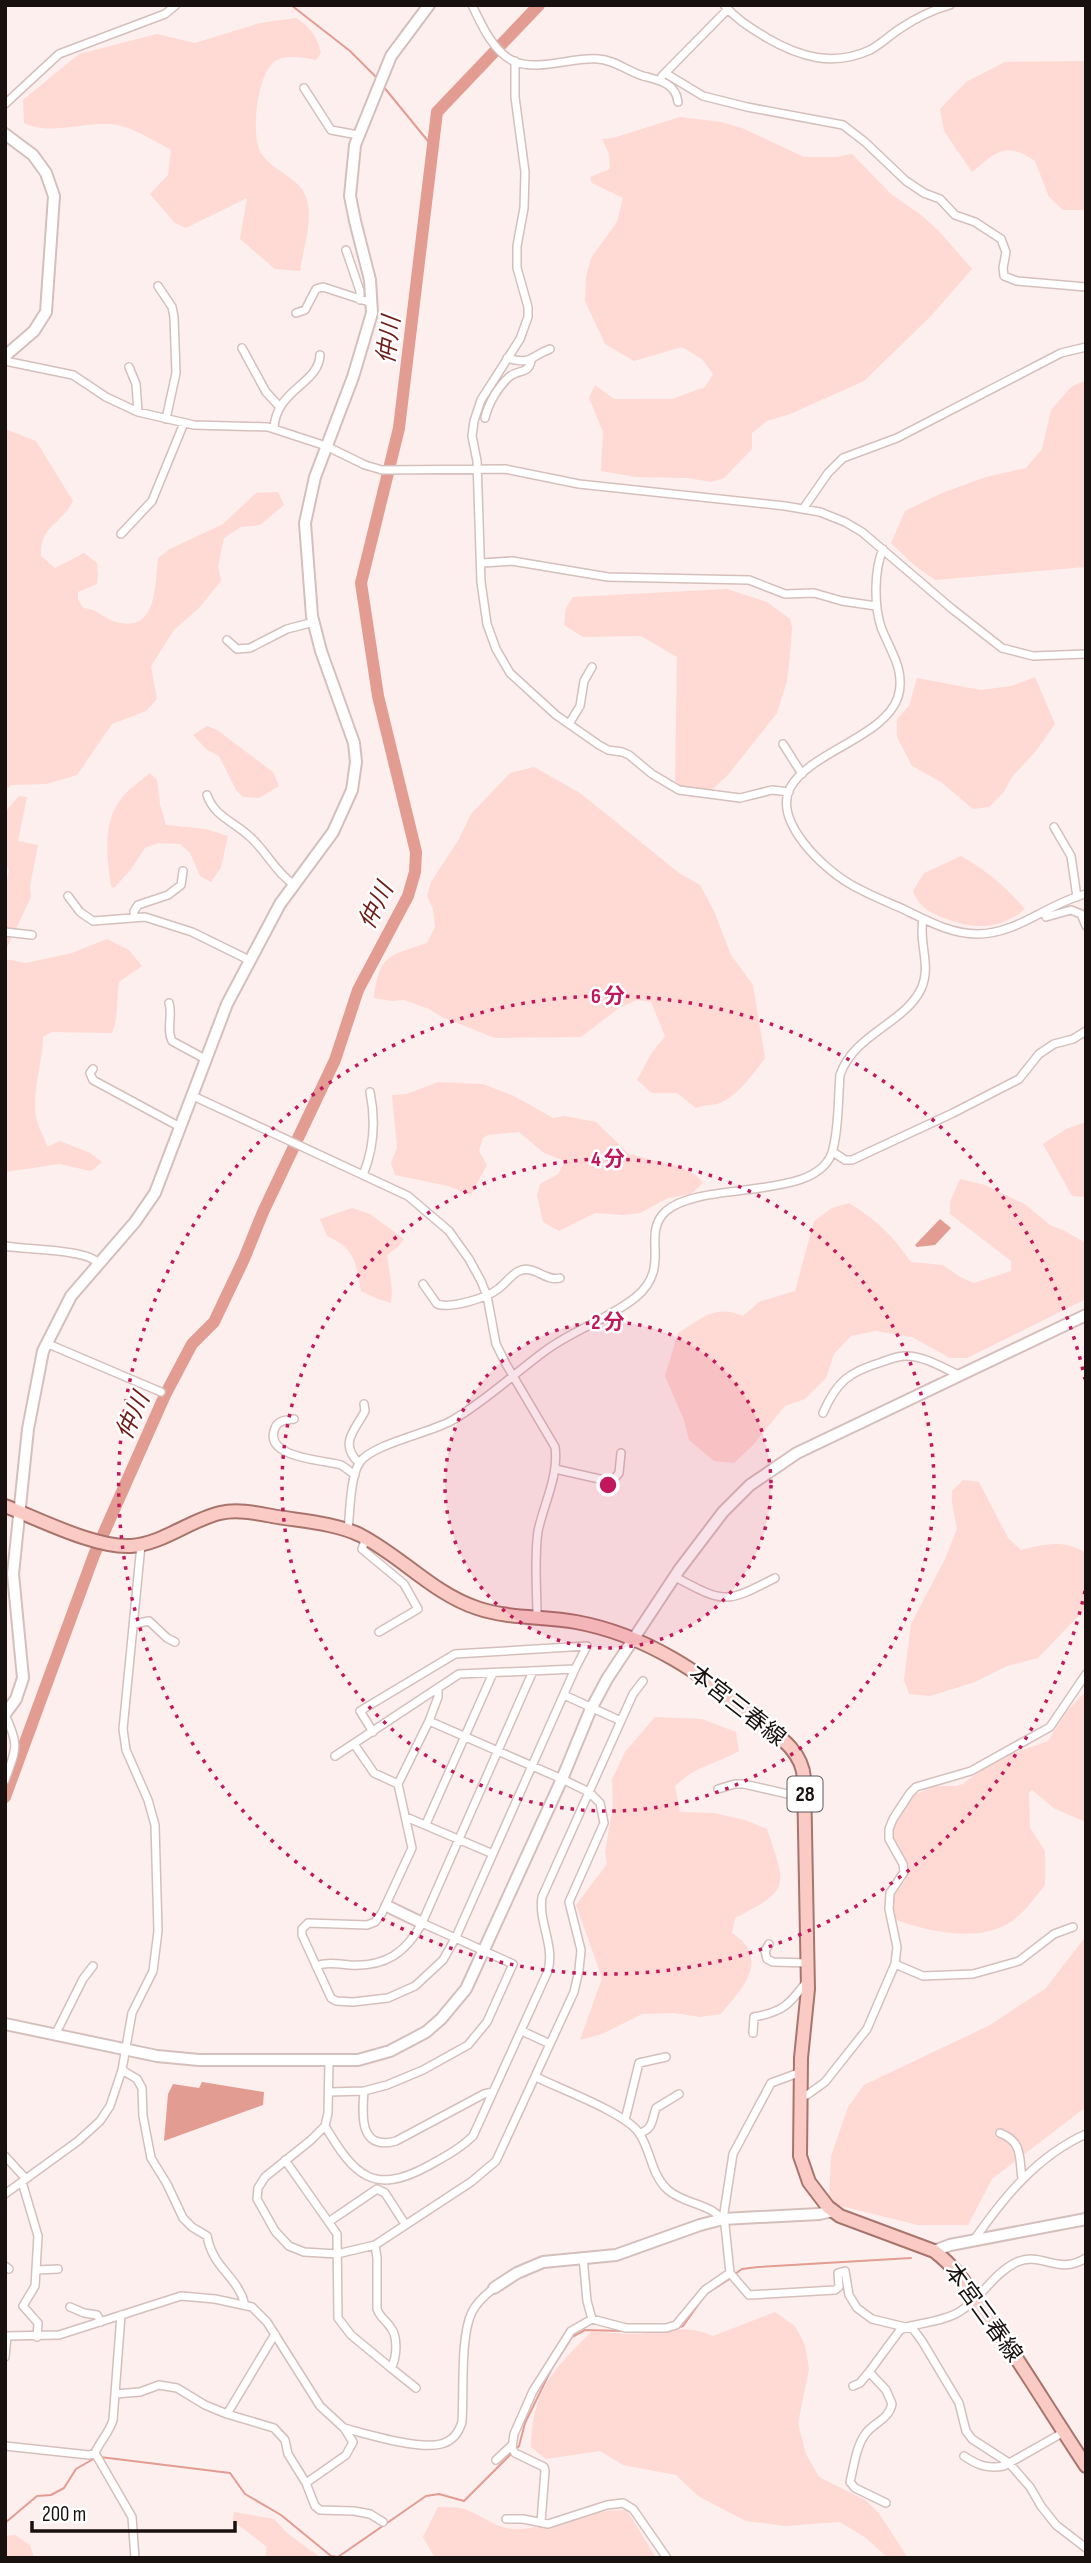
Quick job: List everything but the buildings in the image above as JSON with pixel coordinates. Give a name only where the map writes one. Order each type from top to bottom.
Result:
[{"type":"main road","name":"本宮三春線","points":[[5,1506],[110,1545],[141,1545],[209,1517],[229,1512],[271,1516],[348,1530],[366,1538],[458,1600],[488,1612],[592,1625],[634,1639],[695,1670],[784,1741],[797,1754],[804,1769],[808,1979],[801,2072],[800,2156],[809,2182],[833,2211],[855,2223],[934,2251],[957,2272],[1086,2466]]},
{"type":"street","points":[[5,104],[59,54],[165,14],[176,5]]},
{"type":"street","points":[[5,1780],[17,1747],[5,1714],[16,1699],[23,1678],[13,1574],[34,1389],[46,1343],[71,1296],[135,1222],[155,1193],[227,1004],[293,884],[338,823],[348,804],[355,775],[354,743],[321,651],[314,622],[305,523],[312,485],[368,333],[372,303],[370,280],[350,196],[352,159],[358,135],[391,56],[429,5]]},
{"type":"street","points":[[472,5],[493,41],[505,56],[515,61],[535,64],[583,58],[610,61],[636,74],[658,79],[676,93],[678,102]]},
{"type":"street","points":[[658,79],[726,7],[744,25],[782,47],[824,60],[848,58],[868,51],[915,19],[950,5]]},
{"type":"street","points":[[515,61],[515,96],[525,172],[517,268],[528,307],[528,317],[520,339],[485,393],[474,421],[472,436],[477,468],[483,600],[496,649],[510,673],[569,724],[608,750],[629,755],[652,774],[679,790],[740,798],[772,790],[789,792]]},
{"type":"street","points":[[665,73],[703,96],[843,125],[906,181],[924,193],[940,199],[956,215],[975,222],[1001,239],[1006,252],[1004,276],[1017,281],[1086,287]]},
{"type":"street","points":[[303,88],[331,130],[358,135]]},
{"type":"street","points":[[5,134],[33,155],[46,173],[54,197],[46,312],[34,331],[5,358]]},
{"type":"street","points":[[346,250],[360,291],[360,300]]},
{"type":"street","points":[[158,286],[172,307],[174,317],[176,373],[166,419]]},
{"type":"street","points":[[296,313],[305,310],[316,289],[323,287],[372,303]]},
{"type":"street","points":[[803,509],[828,472],[843,458],[897,438],[1061,353],[1086,347]]},
{"type":"street","points":[[242,348],[266,392],[279,406]]},
{"type":"street","points":[[507,358],[531,361],[550,349]]},
{"type":"street","points":[[274,429],[275,413],[279,406],[306,380],[318,365],[320,355]]},
{"type":"street","points":[[5,358],[73,375],[106,397],[138,412],[184,423],[209,426],[254,425],[274,429],[326,446],[365,465],[382,470],[515,470],[608,488],[803,509],[845,522],[883,549],[950,608],[1002,648],[1033,656],[1086,654]]},
{"type":"street","points":[[485,418],[503,383],[514,373],[525,371],[530,367],[531,361]]},
{"type":"street","points":[[129,367],[136,384],[138,412]]},
{"type":"street","points":[[121,534],[152,501],[184,423]]},
{"type":"street","points":[[883,549],[876,606],[881,628],[898,664],[901,678],[897,701],[884,717],[802,774],[789,792],[789,818],[815,856],[848,884],[923,919],[964,933],[991,934],[1027,922],[1086,894]]},
{"type":"street","points":[[482,563],[512,561],[608,578],[749,580],[785,594],[814,593],[876,606]]},
{"type":"street","points":[[227,640],[237,649],[250,648],[287,629],[314,622]]},
{"type":"street","points":[[569,724],[580,706],[584,681],[592,667]]},
{"type":"street","points":[[783,744],[802,774]]},
{"type":"street","points":[[206,795],[225,821],[252,838],[282,877],[293,884]]},
{"type":"street","points":[[1054,827],[1071,856],[1077,897]]},
{"type":"street","points":[[134,917],[138,905],[168,895],[181,885],[183,871]]},
{"type":"street","points":[[68,896],[80,912],[93,921],[145,917],[192,932],[250,960]]},
{"type":"street","points":[[1046,917],[1071,909],[1081,914],[1086,926]]},
{"type":"street","points":[[348,1530],[355,1475],[359,1463],[370,1454],[455,1419],[546,1350],[625,1305],[643,1291],[655,1273],[656,1226],[665,1212],[676,1204],[724,1191],[765,1189],[797,1181],[820,1168],[833,1152],[840,1075],[844,1065],[867,1038],[911,1003],[922,988],[925,962],[923,919]]},
{"type":"street","points":[[5,932],[32,935]]},
{"type":"street","points":[[169,1003],[169,1033],[172,1041],[205,1059]]},
{"type":"street","points":[[833,1152],[845,1160],[852,1160],[953,1113],[1019,1079],[1039,1054],[1054,1044],[1073,1039],[1086,1031]]},
{"type":"street","points":[[93,1069],[90,1076],[93,1080],[180,1127]]},
{"type":"street","points":[[363,1175],[372,1149],[374,1122],[370,1093]]},
{"type":"street","points":[[191,1095],[408,1196],[442,1225],[469,1259],[487,1296],[496,1344],[555,1447],[557,1461],[538,1533],[537,1617]]},
{"type":"street","points":[[5,1246],[81,1255],[94,1258],[98,1263]]},
{"type":"street","points":[[423,1284],[439,1306],[487,1296],[519,1271],[532,1269],[547,1278],[560,1278]]},
{"type":"street","points":[[5,2024],[171,2059],[330,2061],[379,2055],[426,2032],[441,2019],[466,1989],[593,1707],[615,1665],[723,1513],[750,1485],[819,1441],[1086,1315]]},
{"type":"street","points":[[46,1343],[161,1392]]},
{"type":"street","points":[[823,1413],[830,1397],[847,1377],[862,1368],[898,1356],[925,1359],[959,1375]]},
{"type":"street","points":[[359,1463],[354,1458],[350,1442],[351,1433],[365,1411],[364,1404]]},
{"type":"street","points":[[294,1419],[279,1422],[275,1428],[274,1440],[280,1447],[304,1459],[343,1466],[355,1475]]},
{"type":"street","points":[[555,1469],[604,1480],[614,1479],[619,1474],[621,1453]]},
{"type":"street","points":[[366,1538],[362,1549],[404,1584],[418,1609],[379,1632]]},
{"type":"street","points":[[5,2194],[79,2141],[110,2106],[122,2070],[132,2013],[153,1971],[158,1931],[155,1825],[149,1800],[126,1750],[123,1729],[141,1545]]},
{"type":"street","points":[[675,1577],[709,1596],[724,1598],[738,1595],[775,1578]]},
{"type":"street","points":[[134,1624],[149,1621],[175,1642]]},
{"type":"street","points":[[373,1732],[360,1711],[455,1654],[587,1646],[456,1937],[443,1960],[425,1979],[402,1993],[380,2000],[334,2000],[302,1935],[304,1925],[367,1925],[377,1920],[387,1906],[412,1848],[398,1784],[429,1721],[438,1697],[438,1689]]},
{"type":"street","points":[[335,1756],[459,1674],[575,1669]]},
{"type":"street","points":[[316,1966],[384,1962],[407,1946],[422,1923],[533,1671]]},
{"type":"street","points":[[426,1824],[493,1673]]},
{"type":"street","points":[[800,2095],[807,2095],[825,2082],[848,2055],[867,2028],[895,1964],[897,1947],[889,1909],[890,1893],[904,1872],[903,1864],[889,1839],[888,1829],[902,1803],[916,1787],[971,1771],[1050,1727],[1086,1674]]},
{"type":"street","points":[[324,2126],[359,2172],[382,2180],[401,2179],[466,2143],[479,2127],[552,1958],[540,1910],[542,1897],[633,1694],[643,1681]]},
{"type":"street","points":[[564,1695],[621,1721]]},
{"type":"street","points":[[330,2061],[324,2126],[265,2177],[258,2188],[257,2199],[275,2231],[289,2246],[304,2252],[337,2254],[375,2245],[471,2182],[496,2161],[574,1992],[581,1950],[570,1910],[570,1896],[604,1823],[600,1803],[589,1792],[562,1779],[429,1721]]},
{"type":"street","points":[[354,1744],[374,1773],[398,1784]]},
{"type":"street","points":[[718,1790],[744,1784],[805,1798]]},
{"type":"street","points":[[406,1817],[493,1854]]},
{"type":"street","points":[[329,2092],[364,2091],[387,2085],[424,2070],[468,2045],[481,2032],[513,1964],[387,1906]]},
{"type":"street","points":[[895,1964],[923,1976],[973,1975],[1019,1961],[1054,1934],[1073,1927]]},
{"type":"street","points":[[769,1944],[765,1951],[766,1959],[773,1962],[808,1963]]},
{"type":"street","points":[[55,2035],[83,1979],[93,1966]]},
{"type":"street","points":[[753,2033],[754,2017],[783,2009],[808,1979]]},
{"type":"street","points":[[522,2031],[550,2044]]},
{"type":"street","points":[[625,2120],[639,2063],[666,2057]]},
{"type":"street","points":[[122,2070],[137,2079],[142,2088],[143,2116],[151,2158],[183,2218],[207,2236],[212,2255],[242,2292],[245,2305]]},
{"type":"street","points":[[723,2219],[733,2154],[771,2083],[801,2072]]},
{"type":"street","points":[[536,2077],[625,2120],[640,2133],[664,2186],[674,2194],[715,2210],[723,2219],[726,2225],[730,2273],[749,2295],[835,2290],[839,2287],[838,2273],[845,2271],[849,2295],[857,2308],[872,2319],[913,2329],[959,2403],[972,2439],[1009,2463],[1030,2487],[1056,2525],[1086,2548]]},
{"type":"street","points":[[364,2091],[362,2116],[365,2129],[375,2140],[386,2143],[396,2141],[484,2094],[493,2092]]},
{"type":"street","points":[[640,2133],[651,2127],[656,2108],[679,2094]]},
{"type":"street","points":[[1000,2133],[1016,2143],[1022,2179]]},
{"type":"street","points":[[974,2241],[1003,2198],[1022,2179],[1059,2147],[1086,2133]]},
{"type":"street","points":[[5,2156],[24,2181],[37,2236],[35,2286],[23,2306],[38,2323],[37,2337]]},
{"type":"street","points":[[285,2160],[337,2234],[338,2318],[351,2335],[416,2388]]},
{"type":"street","points":[[330,2221],[377,2189],[385,2193],[405,2224]]},
{"type":"street","points":[[344,2428],[428,2445],[442,2444],[451,2439],[459,2431],[462,2421],[469,2319],[477,2303],[517,2273],[543,2262],[617,2255],[723,2219],[833,2211]]},
{"type":"street","points":[[934,2251],[942,2247],[1086,2220]]},
{"type":"street","points":[[375,2245],[377,2309],[393,2329],[394,2335],[396,2358],[391,2368]]},
{"type":"street","points":[[583,2257],[587,2301],[592,2319]]},
{"type":"street","points":[[853,2386],[860,2383],[900,2330],[958,2313],[1000,2273],[1020,2261],[1032,2258],[1069,2266],[1086,2258]]},
{"type":"street","points":[[37,2270],[58,2269]]},
{"type":"street","points":[[496,2460],[512,2445],[518,2422],[554,2355],[571,2331],[592,2319],[626,2328],[666,2328],[676,2325],[705,2290],[730,2273]]},
{"type":"street","points":[[5,2357],[6,2336],[59,2335],[181,2296],[245,2305],[259,2311],[320,2406],[344,2428],[353,2442],[346,2455],[306,2483]]},
{"type":"street","points":[[70,2307],[97,2315],[101,2322]]},
{"type":"street","points":[[5,2446],[89,2455],[95,2453],[109,2430],[115,2394],[121,2315]]},
{"type":"street","points":[[227,2414],[275,2334]]},
{"type":"street","points":[[869,2372],[886,2390],[892,2403],[888,2414],[867,2432],[860,2444],[850,2482],[855,2488],[886,2502]]},
{"type":"street","points":[[115,2394],[140,2392],[159,2385],[177,2388],[205,2405],[274,2428],[285,2440],[288,2454],[306,2483],[315,2506],[320,2510],[370,2514],[383,2522]]},
{"type":"street","points":[[964,2456],[977,2465],[994,2468],[1009,2463],[1064,2432]]},
{"type":"street","points":[[512,2445],[515,2453],[544,2467],[541,2522]]},
{"type":"street","points":[[95,2453],[132,2517],[135,2558]]},
{"type":"street","points":[[506,2519],[548,2524],[607,2505],[623,2503],[633,2509],[667,2558]]},
{"type":"shaded area","points":[[296,18],[313,33],[321,53],[316,60],[288,57],[271,65],[261,88],[256,132],[261,153],[298,184],[306,197],[309,214],[300,271],[275,269],[240,239],[247,198],[186,228],[175,223],[150,194],[168,175],[171,150],[149,138],[111,124],[55,129],[24,123],[23,100],[79,54],[157,34],[195,43],[260,23]]},
{"type":"shaded area","points":[[1086,61],[1086,210],[1063,210],[1049,197],[1035,161],[1016,151],[1008,150],[995,154],[972,172],[944,131],[940,109],[966,82],[1005,62]]},
{"type":"shaded area","points":[[680,117],[721,122],[742,128],[804,157],[852,154],[891,194],[938,230],[972,269],[931,316],[864,381],[790,414],[767,421],[752,433],[752,449],[724,478],[711,482],[688,478],[636,477],[601,471],[603,432],[589,398],[595,385],[614,399],[672,399],[705,387],[713,374],[702,359],[682,347],[634,361],[605,344],[585,301],[586,277],[591,258],[617,222],[623,198],[592,183],[590,177],[610,169],[609,154],[602,139]]},
{"type":"shaded area","points":[[1086,380],[1086,567],[935,580],[891,543],[905,511],[942,493],[986,477],[1026,468],[1042,449],[1051,410],[1071,387]]},
{"type":"shaded area","points":[[5,429],[36,441],[73,501],[48,531],[41,556],[55,568],[84,553],[97,563],[97,584],[78,592],[78,599],[83,608],[113,621],[127,624],[138,622],[146,615],[154,595],[158,558],[170,549],[223,524],[256,493],[278,492],[284,505],[260,525],[241,527],[224,538],[218,566],[221,581],[199,608],[174,630],[151,666],[157,699],[146,711],[112,724],[77,775],[46,784],[11,785],[5,791]]},
{"type":"shaded area","points":[[727,589],[767,602],[790,619],[790,655],[787,681],[777,713],[727,776],[707,794],[685,790],[675,781],[677,657],[641,636],[583,637],[564,625],[566,608],[573,597]]},
{"type":"shaded area","points":[[1035,677],[1055,724],[1036,751],[1012,777],[1003,793],[989,807],[973,809],[941,782],[912,766],[897,737],[897,719],[909,706],[917,678],[981,690],[1011,686]]},
{"type":"shaded area","points":[[207,726],[217,730],[273,772],[279,786],[259,798],[243,797],[236,790],[219,756],[206,749],[193,735]]},
{"type":"shaded area","points":[[534,767],[580,793],[679,873],[700,885],[714,911],[731,955],[753,985],[765,1058],[742,1087],[724,1101],[696,1108],[677,1093],[652,1093],[637,1080],[651,1054],[665,1036],[651,1002],[637,1000],[619,1008],[581,1037],[495,1038],[404,1000],[374,998],[379,973],[388,959],[427,943],[435,927],[433,909],[427,896],[431,882],[459,839],[471,814],[510,773]]},
{"type":"shaded area","points":[[150,773],[157,780],[166,825],[206,829],[228,836],[221,867],[211,882],[200,876],[190,853],[180,844],[158,843],[145,848],[114,888],[111,886],[107,841],[111,818],[124,795]]},
{"type":"shaded area","points":[[19,796],[27,797],[18,841],[38,845],[30,886],[31,897],[5,952],[5,891],[9,870],[5,865],[5,812]]},
{"type":"shaded area","points":[[961,856],[995,880],[1025,909],[1006,921],[976,926],[955,922],[925,908],[913,891],[924,873]]},
{"type":"shaded area","points":[[107,939],[129,950],[142,966],[119,982],[112,1033],[52,1032],[43,1037],[35,1101],[37,1121],[47,1147],[60,1141],[90,1153],[102,1162],[91,1171],[59,1164],[5,1172],[5,959],[26,963],[72,953]]},
{"type":"shaded area","points":[[438,1082],[483,1084],[514,1096],[553,1118],[565,1116],[596,1122],[629,1154],[683,1168],[703,1183],[691,1194],[668,1198],[640,1213],[595,1213],[559,1231],[543,1222],[537,1195],[540,1184],[558,1174],[565,1161],[544,1153],[519,1132],[488,1135],[483,1138],[479,1151],[487,1165],[471,1195],[448,1186],[395,1175],[391,1163],[397,1147],[392,1095],[407,1094]]},
{"type":"shaded area","points":[[1086,1122],[1086,1197],[1072,1196],[1043,1144],[1066,1129]]},
{"type":"shaded area","points":[[960,1179],[985,1185],[1026,1205],[1050,1225],[1086,1243],[1086,1299],[967,1358],[950,1358],[912,1337],[876,1331],[851,1336],[834,1354],[826,1378],[805,1399],[785,1406],[734,1463],[714,1461],[689,1440],[684,1420],[665,1376],[678,1333],[716,1312],[743,1316],[759,1302],[795,1291],[814,1221],[832,1208],[849,1203],[860,1210],[884,1229],[911,1262],[943,1265],[974,1283],[1011,1271],[1011,1261],[950,1214],[950,1202]]},
{"type":"shaded area","points":[[352,1208],[370,1214],[404,1239],[387,1255],[391,1303],[361,1291],[353,1257],[343,1246],[327,1236],[320,1219]]},
{"type":"shaded area","points":[[940,1219],[951,1228],[935,1245],[917,1247],[915,1245]]},
{"type":"shaded area","points":[[963,1480],[979,1482],[1008,1538],[1021,1550],[1062,1544],[1086,1553],[1086,1608],[1038,1658],[1007,1666],[975,1682],[930,1696],[909,1694],[904,1680],[911,1624],[945,1559],[957,1529],[952,1491]]},
{"type":"shaded area","points":[[1086,1691],[1086,1822],[1055,1809],[1032,1790],[1029,1793],[1030,1828],[1045,1851],[1045,1885],[1024,1911],[1003,1926],[973,1934],[940,1932],[894,1919],[890,1900],[904,1882],[909,1868],[894,1840],[894,1810],[916,1794],[935,1786],[963,1784],[995,1760],[1048,1741],[1067,1711]]},
{"type":"shaded area","points":[[655,1717],[702,1719],[736,1732],[739,1751],[698,1769],[675,1786],[680,1812],[714,1813],[745,1820],[767,1829],[778,1863],[780,1884],[767,1900],[735,1918],[732,1933],[745,1944],[750,1953],[750,1972],[721,2014],[700,2017],[674,2013],[642,2014],[602,2034],[580,2040],[602,1978],[576,1905],[607,1864],[605,1852],[613,1806],[612,1779],[625,1752]]},
{"type":"shaded area","points":[[1086,1936],[1086,2107],[992,2179],[968,2225],[918,2225],[829,2203],[831,2156],[848,2107],[864,2085],[990,2025],[1046,1988]]},
{"type":"shaded area","points":[[202,2082],[264,2092],[263,2105],[164,2141],[168,2094],[173,2084],[199,2088]]},
{"type":"shaded area","points":[[775,2312],[795,2326],[805,2345],[809,2369],[798,2423],[806,2454],[819,2477],[865,2500],[878,2512],[908,2558],[888,2558],[866,2538],[840,2522],[785,2526],[746,2521],[698,2496],[676,2475],[623,2465],[600,2451],[546,2459],[531,2447],[532,2427],[541,2395],[556,2369],[592,2331],[634,2334],[688,2330],[713,2336]]},
{"type":"shaded area","points":[[438,2507],[460,2508],[500,2526],[515,2529],[599,2512],[627,2510],[656,2558],[435,2558],[423,2537]]},
{"type":"shaded area","points":[[234,2512],[274,2519],[287,2533],[321,2558],[265,2558],[267,2547],[233,2521]]},
{"type":"shaded area","points":[[15,2535],[30,2545],[34,2558],[5,2558],[5,2536]]},
{"type":"waterway","points":[[291,5],[350,51],[378,79]]},
{"type":"waterway","name":"仲川","points":[[5,1797],[94,1555],[165,1395],[192,1344],[214,1322],[335,1060],[358,990],[408,896],[415,872],[416,852],[378,696],[361,583],[399,428],[437,112],[539,5]]},
{"type":"waterway","points":[[383,86],[432,146]]},
{"type":"waterway","points":[[735,2274],[742,2269],[758,2267],[911,2258]]},
{"type":"waterway","points":[[677,2328],[683,2326],[706,2294],[731,2278]]},
{"type":"waterway","points":[[516,2449],[525,2423],[551,2370],[572,2337],[585,2330],[623,2331]]},
{"type":"waterway","points":[[632,2331],[658,2331]]},
{"type":"waterway","points":[[100,2457],[230,2473],[245,2494],[281,2515],[331,2556],[338,2557],[426,2496],[439,2494],[464,2501],[512,2453]]},
{"type":"waterway","points":[[5,2523],[37,2496],[51,2495],[64,2488],[76,2469],[95,2458]]}]
